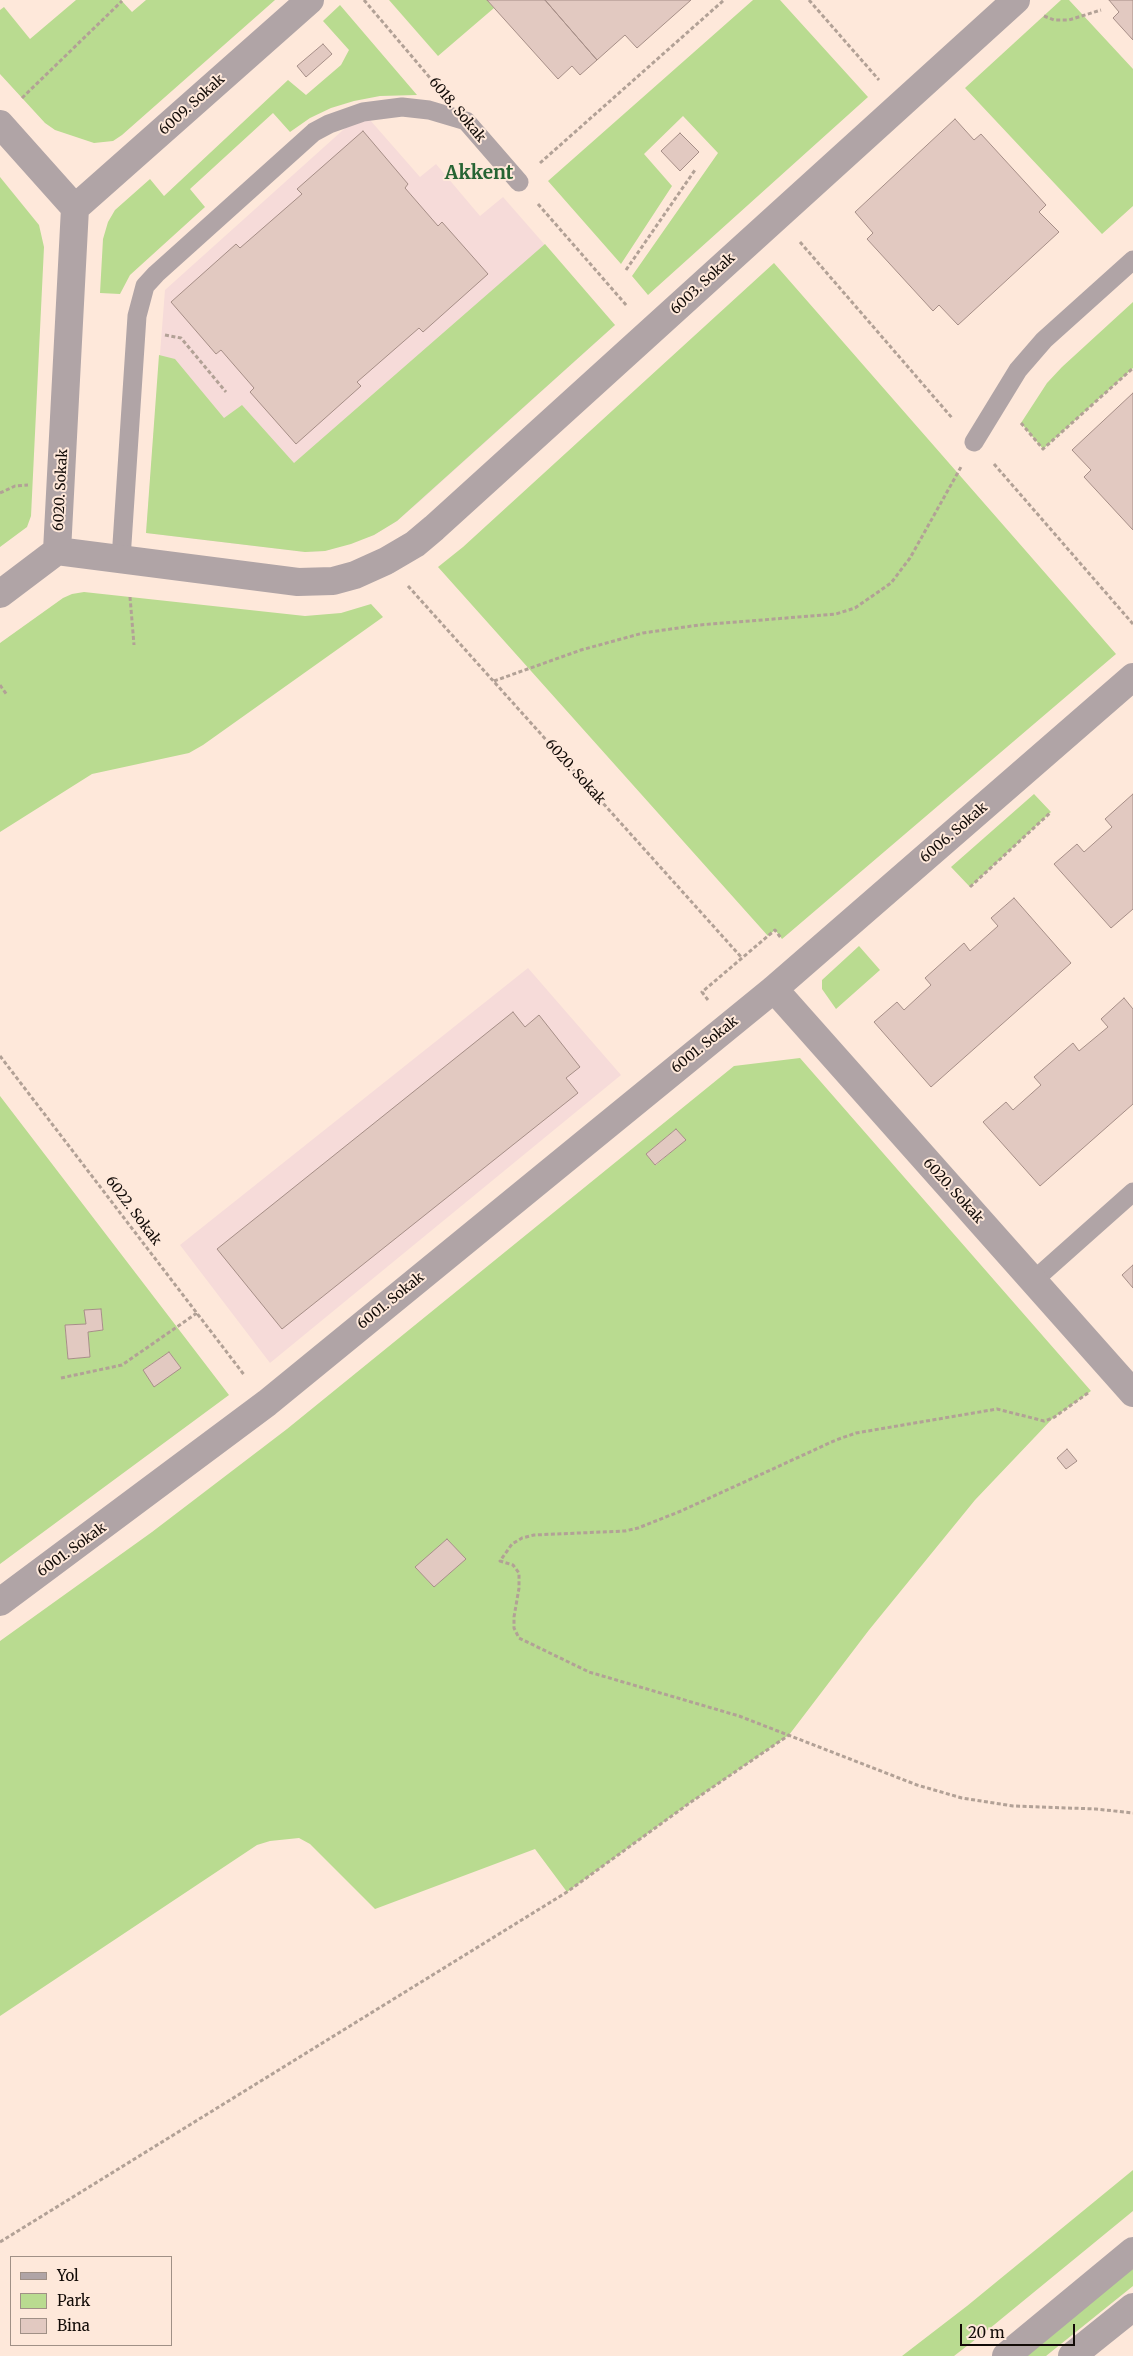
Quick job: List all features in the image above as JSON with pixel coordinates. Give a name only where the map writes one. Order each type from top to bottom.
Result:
[{"type":"street","name":"6009. Sokak","points":[[75,208],[310,0]]},
{"type":"street","name":"6003. Sokak","points":[[386,561],[414,544],[461,505],[790,203],[1016,0]]},
{"type":"street","points":[[0,124],[75,208]]},
{"type":"street","name":"6020. Sokak","points":[[75,208],[57,551],[298,582],[315,582],[355,575],[386,561]]},
{"type":"street","points":[[0,594],[57,551]]},
{"type":"street","name":"6006. Sokak","points":[[774,989],[1133,677]]},
{"type":"street","name":"6020. Sokak","points":[[774,989],[1133,1393]]},
{"type":"street","name":"6001. Sokak","points":[[0,1602],[266,1403],[774,989]]},
{"type":"street","points":[[1006,2356],[1133,2251]]},
{"type":"street","points":[[1072,2356],[1133,2307]]},
{"type":"lane","points":[[121,559],[137,316],[145,286],[314,132],[329,124],[363,112],[402,107],[430,110],[466,121]]},
{"type":"lane","name":"6018. Sokak","points":[[466,121],[519,182]]},
{"type":"lane","points":[[974,442],[1018,370],[1044,340],[1133,260]]},
{"type":"lane","points":[[1033,1281],[1133,1192]]},
{"type":"path","name":"6018. Sokak","points":[[364,0],[466,121]]},
{"type":"path","points":[[631,310],[519,182],[724,0]]},
{"type":"path","points":[[809,0],[883,84]]},
{"type":"path","points":[[22,98],[122,1]]},
{"type":"path","points":[[1044,16],[1054,20],[1069,20],[1101,10]]},
{"type":"path","points":[[626,270],[695,170]]},
{"type":"path","points":[[160,335],[181,338],[226,392]]},
{"type":"path","points":[[1020,423],[1043,449],[1133,368]]},
{"type":"path","points":[[494,681],[581,650],[643,633],[699,625],[836,614],[856,608],[890,583],[910,558],[974,442]]},
{"type":"path","points":[[0,492],[15,486],[34,485]]},
{"type":"path","name":"6020. Sokak","points":[[408,586],[742,958]]},
{"type":"path","points":[[130,597],[134,646]]},
{"type":"path","points":[[0,684],[7,694]]},
{"type":"path","points":[[970,887],[1051,812]]},
{"type":"path","points":[[709,1001],[702,992],[742,958],[775,930],[782,939]]},
{"type":"path","name":"6022. Sokak","points":[[0,1056],[249,1380]]},
{"type":"path","points":[[61,1378],[122,1365],[197,1312]]},
{"type":"path","points":[[1091,1391],[1053,1418],[1044,1420],[997,1409],[856,1433],[836,1440],[638,1528],[625,1531],[534,1535],[522,1538],[512,1544],[500,1561],[513,1566],[519,1572],[514,1628],[519,1638],[536,1648],[589,1672],[739,1716],[917,1785],[962,1798],[1013,1806],[1096,1809],[1133,1813]]},
{"type":"path","points":[[0,2242],[567,1892],[691,1802],[789,1736]]},
{"type":"shaded area","points":[[363,112],[420,177],[436,164],[480,216],[503,197],[615,325],[419,502],[397,521],[374,535],[325,551],[305,552],[146,533],[165,290]]},
{"type":"shaded area","points":[[528,968],[621,1075],[270,1363],[180,1245]]},
{"type":"green space","points":[[76,0],[121,0],[132,12],[146,0],[275,0],[122,135],[113,141],[94,143],[55,130],[45,123],[0,74],[0,10],[4,7],[30,39]]},
{"type":"green space","points":[[389,0],[487,0],[494,8],[438,56]]},
{"type":"green space","points":[[753,0],[780,0],[868,97],[648,295],[632,276],[718,153],[683,116],[644,154],[672,186],[621,264],[548,181]]},
{"type":"green space","points":[[1061,0],[1069,0],[1133,69],[1133,206],[1102,234],[965,88]]},
{"type":"green space","points":[[340,5],[417,95],[380,96],[354,101],[331,108],[310,118],[290,132],[273,113],[190,189],[205,207],[130,275],[120,294],[100,293],[103,239],[108,222],[115,210],[150,179],[164,196],[288,80],[306,95],[341,65],[349,50],[323,21]]},
{"type":"green space","points":[[0,177],[39,225],[44,247],[31,516],[27,527],[0,547]]},
{"type":"green space","points":[[545,244],[615,325],[397,521],[374,535],[351,544],[325,551],[305,552],[146,533],[159,355],[175,359],[224,418],[242,405],[294,463]]},
{"type":"green space","points":[[774,263],[1116,654],[782,939],[775,930],[768,936],[438,567],[463,547]]},
{"type":"green space","points":[[1133,302],[1133,368],[1043,449],[1021,423],[1047,383]]},
{"type":"green space","points":[[84,592],[305,616],[341,613],[371,604],[383,617],[189,753],[92,774],[0,832],[0,643],[63,598]]},
{"type":"green space","points":[[1034,794],[1051,812],[970,887],[951,867]]},
{"type":"green space","points":[[859,946],[880,970],[836,1009],[822,989],[822,980]]},
{"type":"green space","points":[[800,1058],[1091,1391],[1053,1418],[975,1500],[869,1630],[789,1735],[691,1802],[567,1892],[535,1849],[375,1909],[310,1844],[299,1838],[270,1841],[257,1845],[0,2016],[0,1641],[152,1532],[287,1429],[734,1066]],"holes":[[[676,1129],[685,1140],[656,1165],[646,1154]],[[447,1539],[465,1559],[434,1587],[416,1567]]]},
{"type":"green space","points":[[0,1096],[229,1395],[0,1564]],"holes":[[[101,1309],[103,1330],[88,1332],[90,1357],[68,1359],[65,1325],[86,1324],[85,1310]],[[169,1352],[181,1368],[143,1370]]]},
{"type":"green space","points":[[1133,2170],[1133,2211],[989,2329],[954,2356],[902,2356],[967,2306]]},
{"type":"green space","points":[[1133,2268],[1133,2286],[1046,2356],[1025,2356]]},
{"type":"building","points":[[487,0],[545,0],[597,60],[580,75],[572,66],[558,79]]},
{"type":"building","points":[[545,0],[691,0],[637,48],[625,35],[597,60]]},
{"type":"building","points":[[1109,0],[1133,0],[1133,40],[1113,18],[1119,12]]},
{"type":"building","points":[[323,44],[332,54],[306,77],[297,66]]},
{"type":"building","points":[[955,119],[974,140],[981,134],[1046,205],[1039,212],[1059,232],[958,325],[939,305],[933,311],[867,239],[873,233],[855,212]]},
{"type":"building","points":[[363,131],[408,184],[405,188],[438,226],[442,222],[488,274],[423,332],[419,328],[357,382],[361,386],[296,444],[250,392],[254,388],[221,350],[216,354],[171,302],[236,244],[240,248],[302,194],[297,189]]},
{"type":"building","points":[[680,133],[699,152],[680,171],[661,151]]},
{"type":"building","points":[[1133,393],[1133,530],[1084,477],[1091,470],[1072,450]]},
{"type":"building","points":[[1133,794],[1133,909],[1111,928],[1054,864],[1077,844],[1084,852],[1112,827],[1105,819]]},
{"type":"building","points":[[1014,898],[1071,963],[931,1087],[874,1022],[897,1002],[904,1010],[931,985],[925,978],[964,943],[970,951],[998,926],[991,918]]},
{"type":"building","points":[[1124,998],[1133,1009],[1133,1104],[1040,1186],[983,1122],[1006,1102],[1013,1110],[1041,1085],[1034,1077],[1073,1043],[1079,1051],[1108,1027],[1101,1019]]},
{"type":"building","points":[[513,1012],[525,1027],[539,1015],[580,1067],[566,1078],[578,1093],[282,1329],[217,1249]]},
{"type":"building","points":[[676,1129],[686,1140],[655,1165],[646,1154]]},
{"type":"building","points":[[1133,1265],[1133,1288],[1122,1275]]},
{"type":"building","points":[[101,1309],[103,1330],[88,1332],[90,1357],[68,1359],[65,1325],[86,1324],[84,1310]]},
{"type":"building","points":[[169,1352],[181,1368],[154,1387],[143,1370]]},
{"type":"building","points":[[1067,1449],[1077,1461],[1066,1469],[1057,1458]]},
{"type":"building","points":[[447,1539],[466,1559],[434,1587],[415,1567]]},
{"type":"district","name":"Akkent","points":[[479,174]]}]
